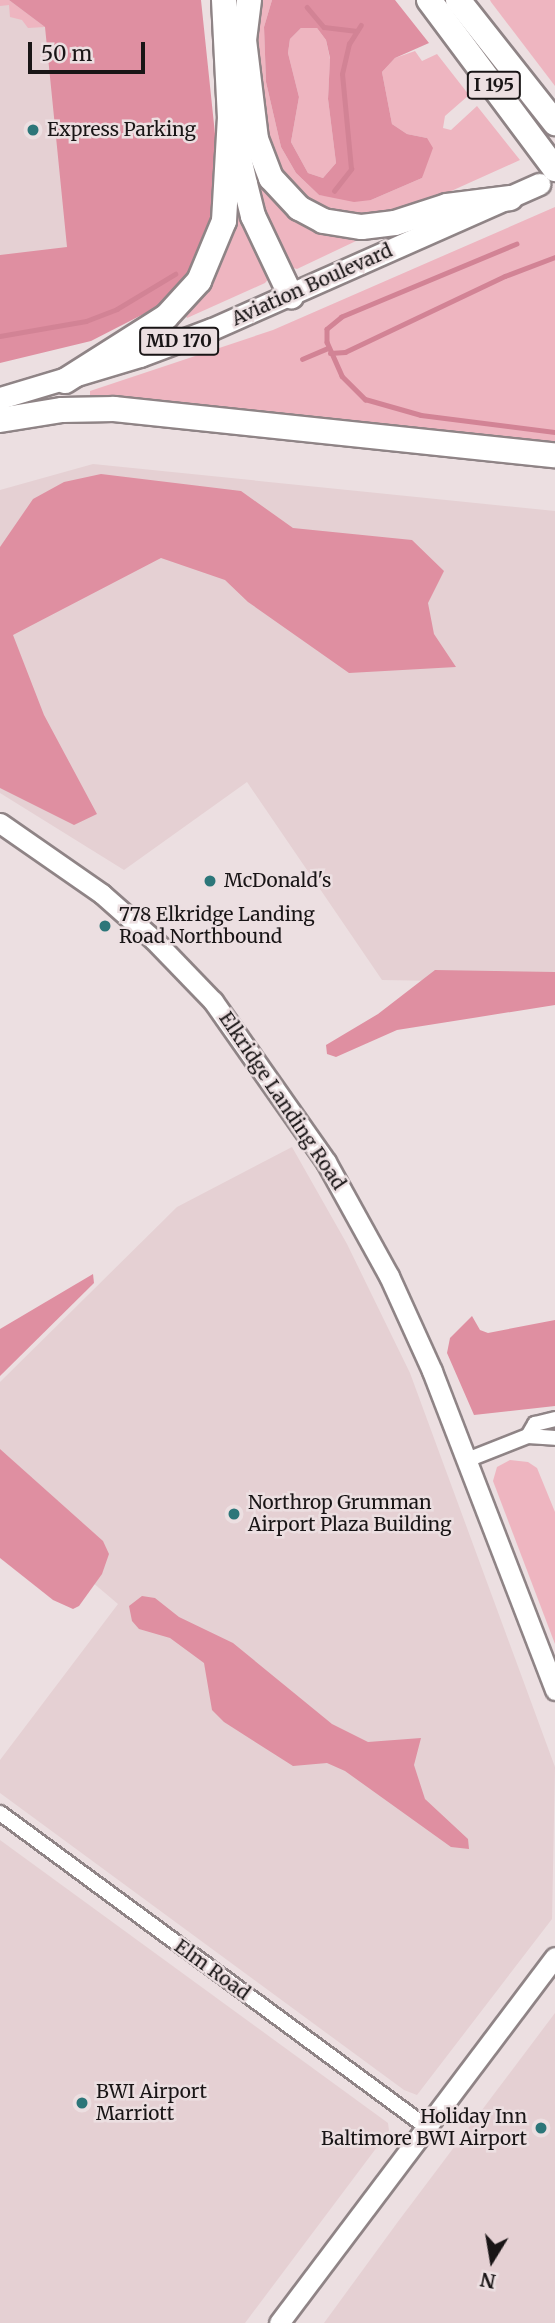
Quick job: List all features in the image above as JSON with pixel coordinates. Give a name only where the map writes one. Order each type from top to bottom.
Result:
[{"type":"highway","points":[[65,381],[166,317],[199,281],[223,221],[230,118],[224,0]]},
{"type":"highway","points":[[249,0],[244,40],[256,139],[271,178],[299,208],[323,221],[362,227],[396,223],[447,206],[510,198]]},
{"type":"highway","points":[[416,0],[449,25]]},
{"type":"highway","name":"I 195","points":[[429,0],[537,145],[547,177]]},
{"type":"highway","name":"I 195","points":[[458,0],[555,123]]},
{"type":"highway","points":[[475,0],[502,38],[516,74]]},
{"type":"highway","points":[[230,118],[253,216],[291,296]]},
{"type":"highway","points":[[0,420],[62,410],[114,409],[555,455]]},
{"type":"main road","name":"Aviation Boulevard","points":[[0,398],[65,381],[140,356],[291,296],[510,198],[547,177]]},
{"type":"main road","name":"Elkridge Landing Road","points":[[0,823],[102,894],[154,940],[213,1001],[260,1062],[340,1183],[389,1276],[467,1460],[555,1690]]},
{"type":"main road","points":[[279,2323],[424,2125],[547,1972],[555,1957]]},
{"type":"street","points":[[528,1436],[535,1424],[555,1419]]},
{"type":"street","points":[[467,1460],[528,1436],[555,1438]]},
{"type":"street","name":"Elm Road","points":[[0,1813],[424,2125]]},
{"type":"shaded area","points":[[0,0],[184,0],[192,172],[0,348]]},
{"type":"shaded area","points":[[0,0],[9,0],[45,27],[28,28],[22,20],[10,17],[9,5],[0,6]]},
{"type":"shaded area","points":[[9,0],[201,0],[219,172],[212,226],[191,280],[167,302],[91,341],[0,363],[0,255],[67,247],[45,27]]},
{"type":"shaded area","points":[[230,0],[241,0],[269,193],[290,217],[311,230],[356,241],[297,269],[286,266],[260,214]]},
{"type":"shaded area","points":[[261,0],[272,0],[264,27],[266,82],[281,147],[296,173],[319,195],[371,200],[422,178],[427,138],[407,134],[392,124],[382,72],[395,58],[415,51],[422,61],[437,54],[469,95],[445,116],[443,128],[451,130],[477,106],[520,160],[398,215],[395,209],[360,215],[336,214],[309,203],[278,169],[266,130],[256,40]]},
{"type":"shaded area","points":[[272,0],[395,0],[429,43],[395,58],[382,72],[392,124],[407,134],[427,138],[433,148],[422,178],[371,200],[354,202],[319,195],[296,173],[281,147],[266,82],[264,27]],"holes":[[[301,28],[317,28],[326,40],[330,58],[328,99],[336,163],[323,178],[308,173],[291,142],[299,97],[288,53],[290,39]]]},
{"type":"shaded area","points":[[490,0],[555,0],[555,86],[491,2]]},
{"type":"shaded area","points":[[301,28],[317,28],[326,40],[330,59],[328,99],[336,163],[323,178],[308,173],[291,142],[299,97],[288,53],[290,39]]},
{"type":"shaded area","points":[[235,191],[270,277],[265,283],[187,318],[183,311]]},
{"type":"shaded area","points":[[555,207],[555,446],[90,400],[90,391],[273,330]]},
{"type":"shaded area","points":[[93,464],[555,511],[555,983],[382,980],[247,782],[124,870],[0,793],[0,490]]},
{"type":"shaded area","points":[[101,474],[241,491],[293,528],[412,540],[444,571],[428,603],[434,634],[456,667],[349,673],[248,602],[225,580],[161,558],[13,635],[44,715],[97,814],[74,825],[0,788],[0,547],[33,499],[64,482]]},
{"type":"shaded area","points":[[435,970],[555,972],[555,1005],[397,1030],[336,1057],[327,1054],[326,1045],[378,1014]]},
{"type":"shaded area","points":[[292,1147],[347,1244],[410,1373],[555,1767],[552,1919],[417,2095],[404,2090],[0,1793],[0,1760],[118,1604],[0,1504],[0,1382],[177,1207]]},
{"type":"shaded area","points":[[93,1274],[94,1283],[0,1376],[0,1329]]},
{"type":"shaded area","points":[[472,1316],[480,1330],[488,1333],[555,1320],[555,1406],[474,1415],[447,1353],[450,1338]]},
{"type":"shaded area","points":[[0,1449],[103,1541],[109,1554],[102,1574],[79,1606],[73,1609],[53,1600],[0,1558]]},
{"type":"shaded area","points":[[510,1460],[528,1462],[537,1468],[555,1512],[555,1644],[493,1481],[497,1467]]},
{"type":"shaded area","points":[[142,1596],[155,1598],[179,1617],[233,1643],[332,1724],[368,1742],[421,1738],[414,1765],[425,1799],[468,1839],[469,1849],[451,1847],[345,1771],[327,1763],[293,1766],[224,1722],[212,1710],[204,1663],[170,1638],[139,1629],[132,1621],[129,1606]]},
{"type":"shaded area","points":[[0,1840],[388,2123],[389,2131],[245,2323],[0,2323]]},
{"type":"shaded area","points":[[555,2013],[555,2323],[324,2323],[397,2223]]},
{"type":"waterway","points":[[307,7],[324,27],[357,31]]},
{"type":"waterway","points":[[334,191],[351,169],[342,74],[349,44],[361,25]]},
{"type":"waterway","points":[[517,244],[342,317],[327,329],[327,342],[342,376],[365,399],[421,415],[555,432]]},
{"type":"waterway","points":[[330,353],[345,352],[505,276],[555,257]]},
{"type":"waterway","points":[[0,336],[86,321],[117,309],[175,274]]},
{"type":"waterway","points":[[302,359],[328,348]]},
{"type":"place","name":"Express Parking","points":[[33,130]]},
{"type":"place","name":"McDonald's","points":[[210,881]]},
{"type":"place","name":"778 Elkridge Landing Road Northbound","points":[[105,926]]},
{"type":"place","name":"Northrop Grumman Airport Plaza Building","points":[[234,1514]]},
{"type":"place","name":"BWI Airport Marriott","points":[[82,2103]]},
{"type":"place","name":"Holiday Inn Baltimore BWI Airport","points":[[541,2128]]}]
